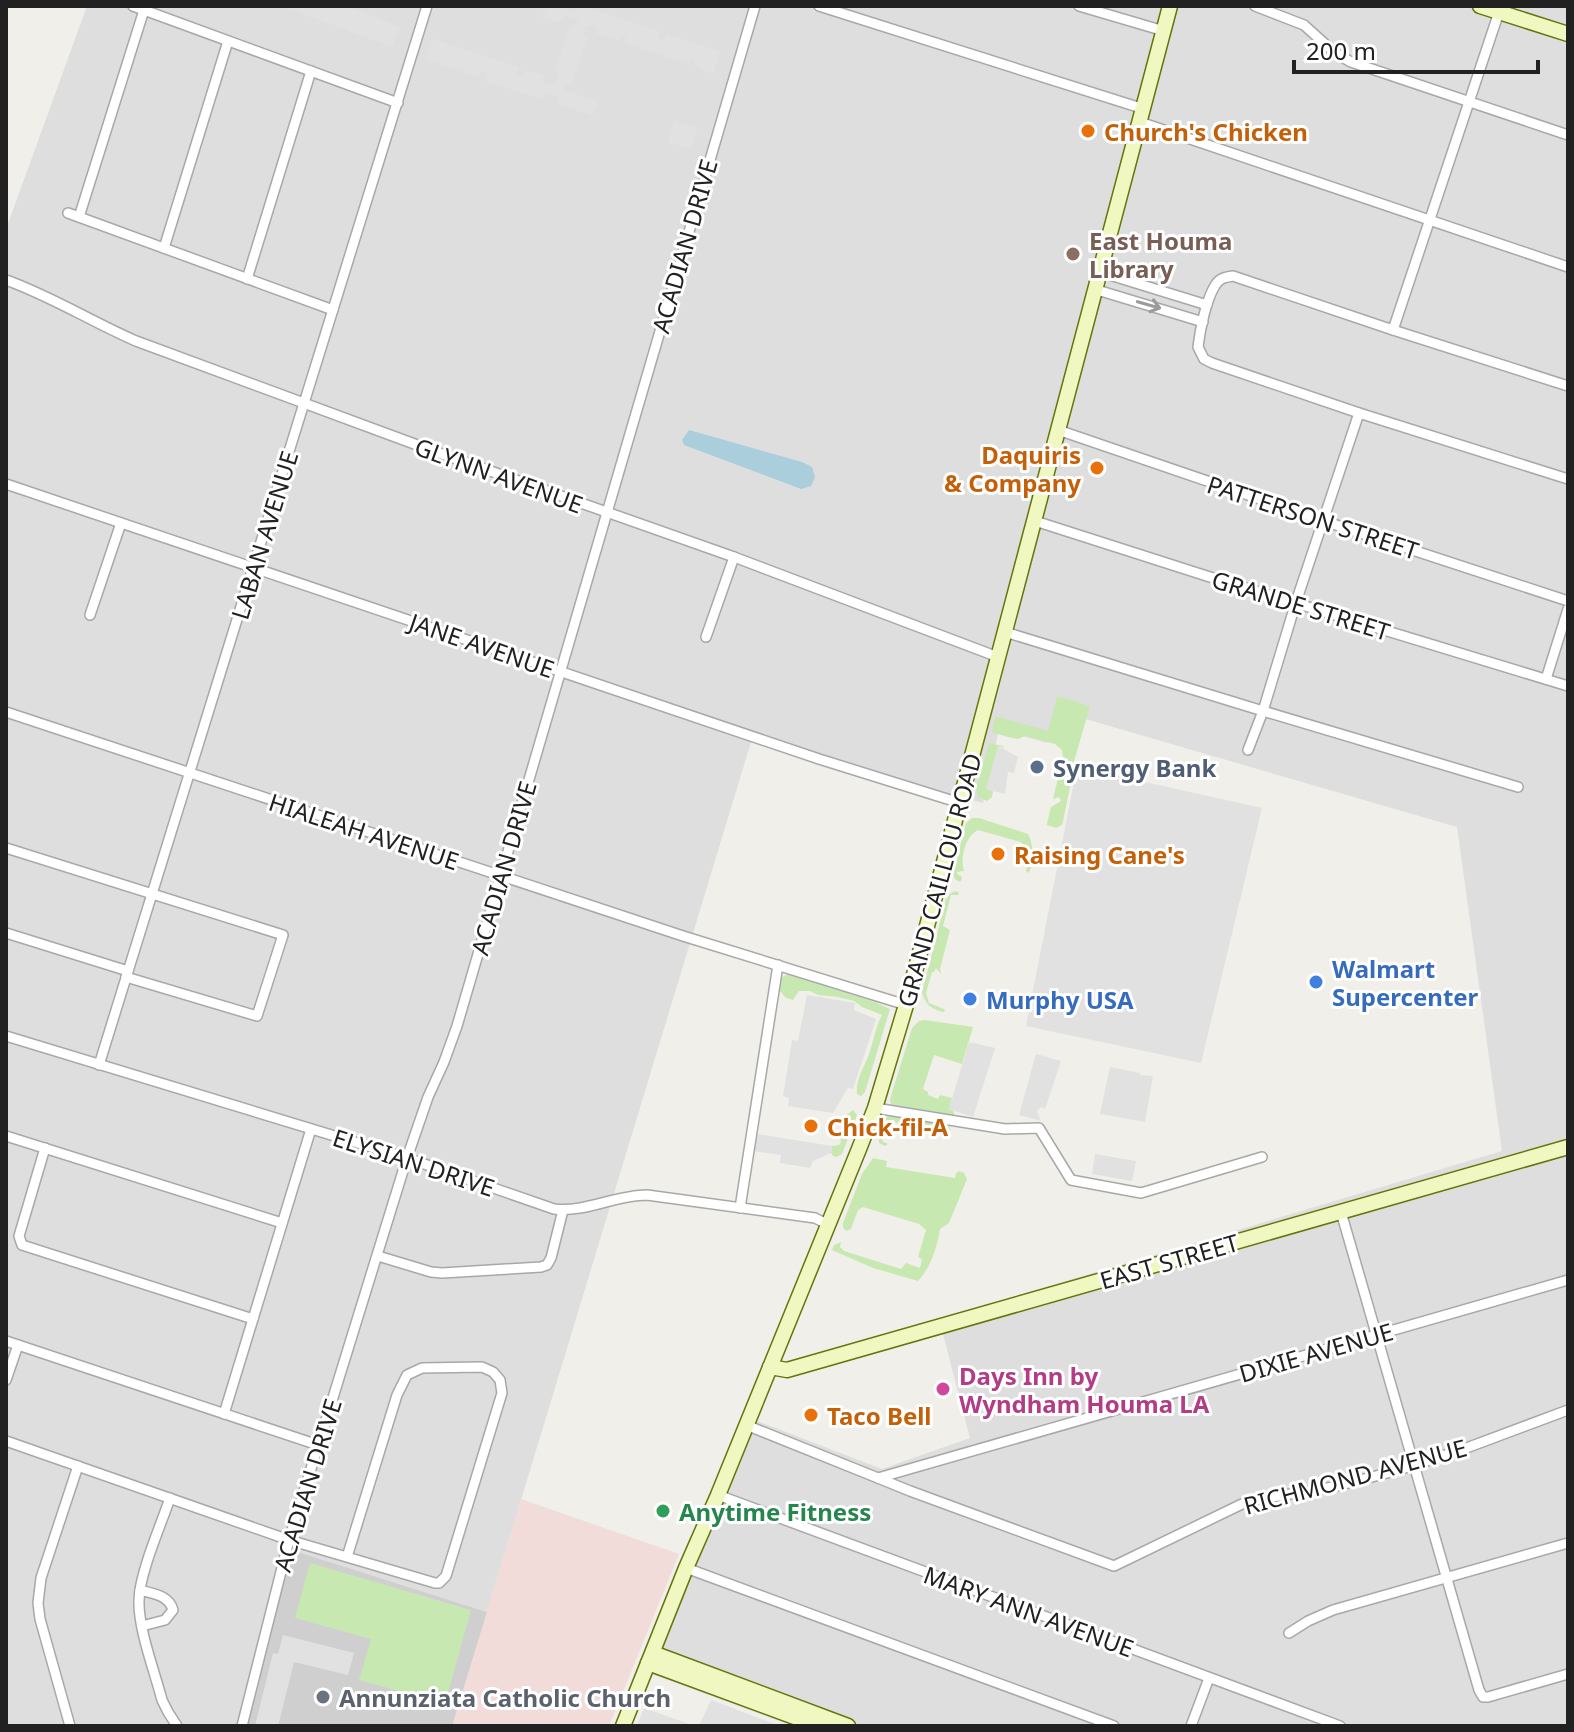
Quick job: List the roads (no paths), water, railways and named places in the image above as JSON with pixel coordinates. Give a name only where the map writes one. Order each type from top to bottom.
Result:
[{"type":"main road","name":"GRAND CAILLOU ROAD","points":[[623,1726],[875,1108],[906,1005],[1170,6]]},
{"type":"main road","points":[[1480,6],[1500,9],[1568,34]]},
{"type":"main road","name":"EAST STREET","points":[[770,1367],[787,1370],[1568,1147]]},
{"type":"main road","points":[[650,1658],[819,1726]]},
{"type":"main road","points":[[650,1658],[848,1726]]},
{"type":"street","points":[[133,6],[398,103]]},
{"type":"street","name":"LABAN AVENUE","points":[[99,1065],[427,6]]},
{"type":"street","name":"ACADIAN DRIVE","points":[[242,1726],[289,1540],[407,1158],[457,1026],[755,6]]},
{"type":"street","points":[[819,6],[1142,115],[1429,221],[1568,267]]},
{"type":"street","points":[[1079,6],[1164,31]]},
{"type":"street","points":[[1255,6],[1304,25],[1335,53],[1351,62],[1568,135]]},
{"type":"street","points":[[1393,330],[1500,9]]},
{"type":"street","points":[[79,217],[144,10]]},
{"type":"street","points":[[164,248],[228,41]]},
{"type":"street","points":[[247,279],[311,71]]},
{"type":"street","points":[[68,213],[333,310]]},
{"type":"street","points":[[1100,272],[1207,305]]},
{"type":"street","points":[[1568,386],[1233,276],[1216,284],[1207,305],[1198,347],[1204,359],[1359,413],[1568,479]]},
{"type":"street","name":"GLYNN AVENUE","points":[[6,280],[39,292],[136,341],[607,514],[734,557],[998,657]]},
{"type":"street","points":[[1094,289],[1203,322]]},
{"type":"street","points":[[1248,750],[1359,413]]},
{"type":"street","name":"PATTERSON STREET","points":[[1058,430],[1568,601]]},
{"type":"street","name":"JANE AVENUE","points":[[7,486],[819,759],[960,803]]},
{"type":"street","name":"GRANDE STREET","points":[[1035,521],[1568,686]]},
{"type":"street","points":[[90,615],[121,523]]},
{"type":"street","points":[[706,637],[734,557]]},
{"type":"street","points":[[1546,679],[1568,609]]},
{"type":"street","points":[[1005,632],[1518,787]]},
{"type":"street","name":"HIALEAH AVENUE","points":[[6,712],[501,876],[906,1005]]},
{"type":"street","points":[[6,848],[283,935],[257,1016],[6,933]]},
{"type":"street","points":[[740,1208],[778,965]]},
{"type":"street","name":"ELYSIAN DRIVE","points":[[6,1036],[407,1158],[547,1207],[574,1209],[638,1195],[815,1218],[829,1225]]},
{"type":"street","points":[[875,1108],[1005,1129],[1039,1128],[1071,1180],[1141,1193],[1262,1157]]},
{"type":"street","points":[[224,1414],[311,1129]]},
{"type":"street","points":[[6,1136],[282,1223]]},
{"type":"street","points":[[45,1148],[19,1236],[22,1245],[253,1319]]},
{"type":"street","points":[[378,1256],[442,1273],[541,1267],[547,1265],[551,1258],[563,1210]]},
{"type":"street","points":[[1341,1212],[1479,1690],[1483,1697],[1568,1674]]},
{"type":"street","name":"DIXIE AVENUE","points":[[878,1478],[1568,1280]]},
{"type":"street","points":[[6,1341],[318,1445]]},
{"type":"street","points":[[6,1380],[18,1345]]},
{"type":"street","points":[[6,1441],[289,1540],[435,1583],[443,1581],[446,1576],[502,1393],[500,1380],[493,1372],[486,1367],[422,1368],[407,1375],[397,1395],[347,1557]]},
{"type":"street","name":"RICHMOND AVENUE","points":[[878,1478],[1114,1566],[1242,1504],[1333,1487],[1414,1465],[1568,1410]]},
{"type":"street","points":[[746,1425],[878,1478]]},
{"type":"street","points":[[70,1726],[38,1603],[41,1578],[78,1466]]},
{"type":"street","name":"MARY ANN AVENUE","points":[[718,1495],[1340,1726]]},
{"type":"street","points":[[170,1498],[139,1601],[142,1626],[162,1700],[177,1726]]},
{"type":"street","points":[[1289,1633],[1333,1610],[1568,1543]]},
{"type":"street","points":[[686,1568],[1114,1726]]},
{"type":"street","points":[[140,1590],[169,1600],[173,1610],[165,1620],[142,1626]]},
{"type":"street","points":[[1191,1726],[1209,1678]]},
{"type":"water","points":[[689,430],[802,462],[812,467],[815,477],[811,486],[801,489],[684,445],[682,440]]},
{"type":"place","name":"Church's Chicken","points":[[1088,131]]},
{"type":"place","name":"East Houma Library","points":[[1073,254]]},
{"type":"place","name":"Daquiris & Company","points":[[1097,468]]},
{"type":"place","name":"Synergy Bank","points":[[1037,767]]},
{"type":"place","name":"Raising Cane's","points":[[998,854]]},
{"type":"place","name":"Walmart Supercenter","points":[[1316,982]]},
{"type":"place","name":"Murphy USA","points":[[970,999]]},
{"type":"place","name":"Chick-fil-A","points":[[811,1126]]},
{"type":"place","name":"Days Inn by Wyndham Houma LA","points":[[943,1389]]},
{"type":"place","name":"Taco Bell","points":[[811,1415]]},
{"type":"place","name":"Anytime Fitness","points":[[663,1511]]},
{"type":"place","name":"Annunziata Catholic Church","points":[[323,1697]]}]
